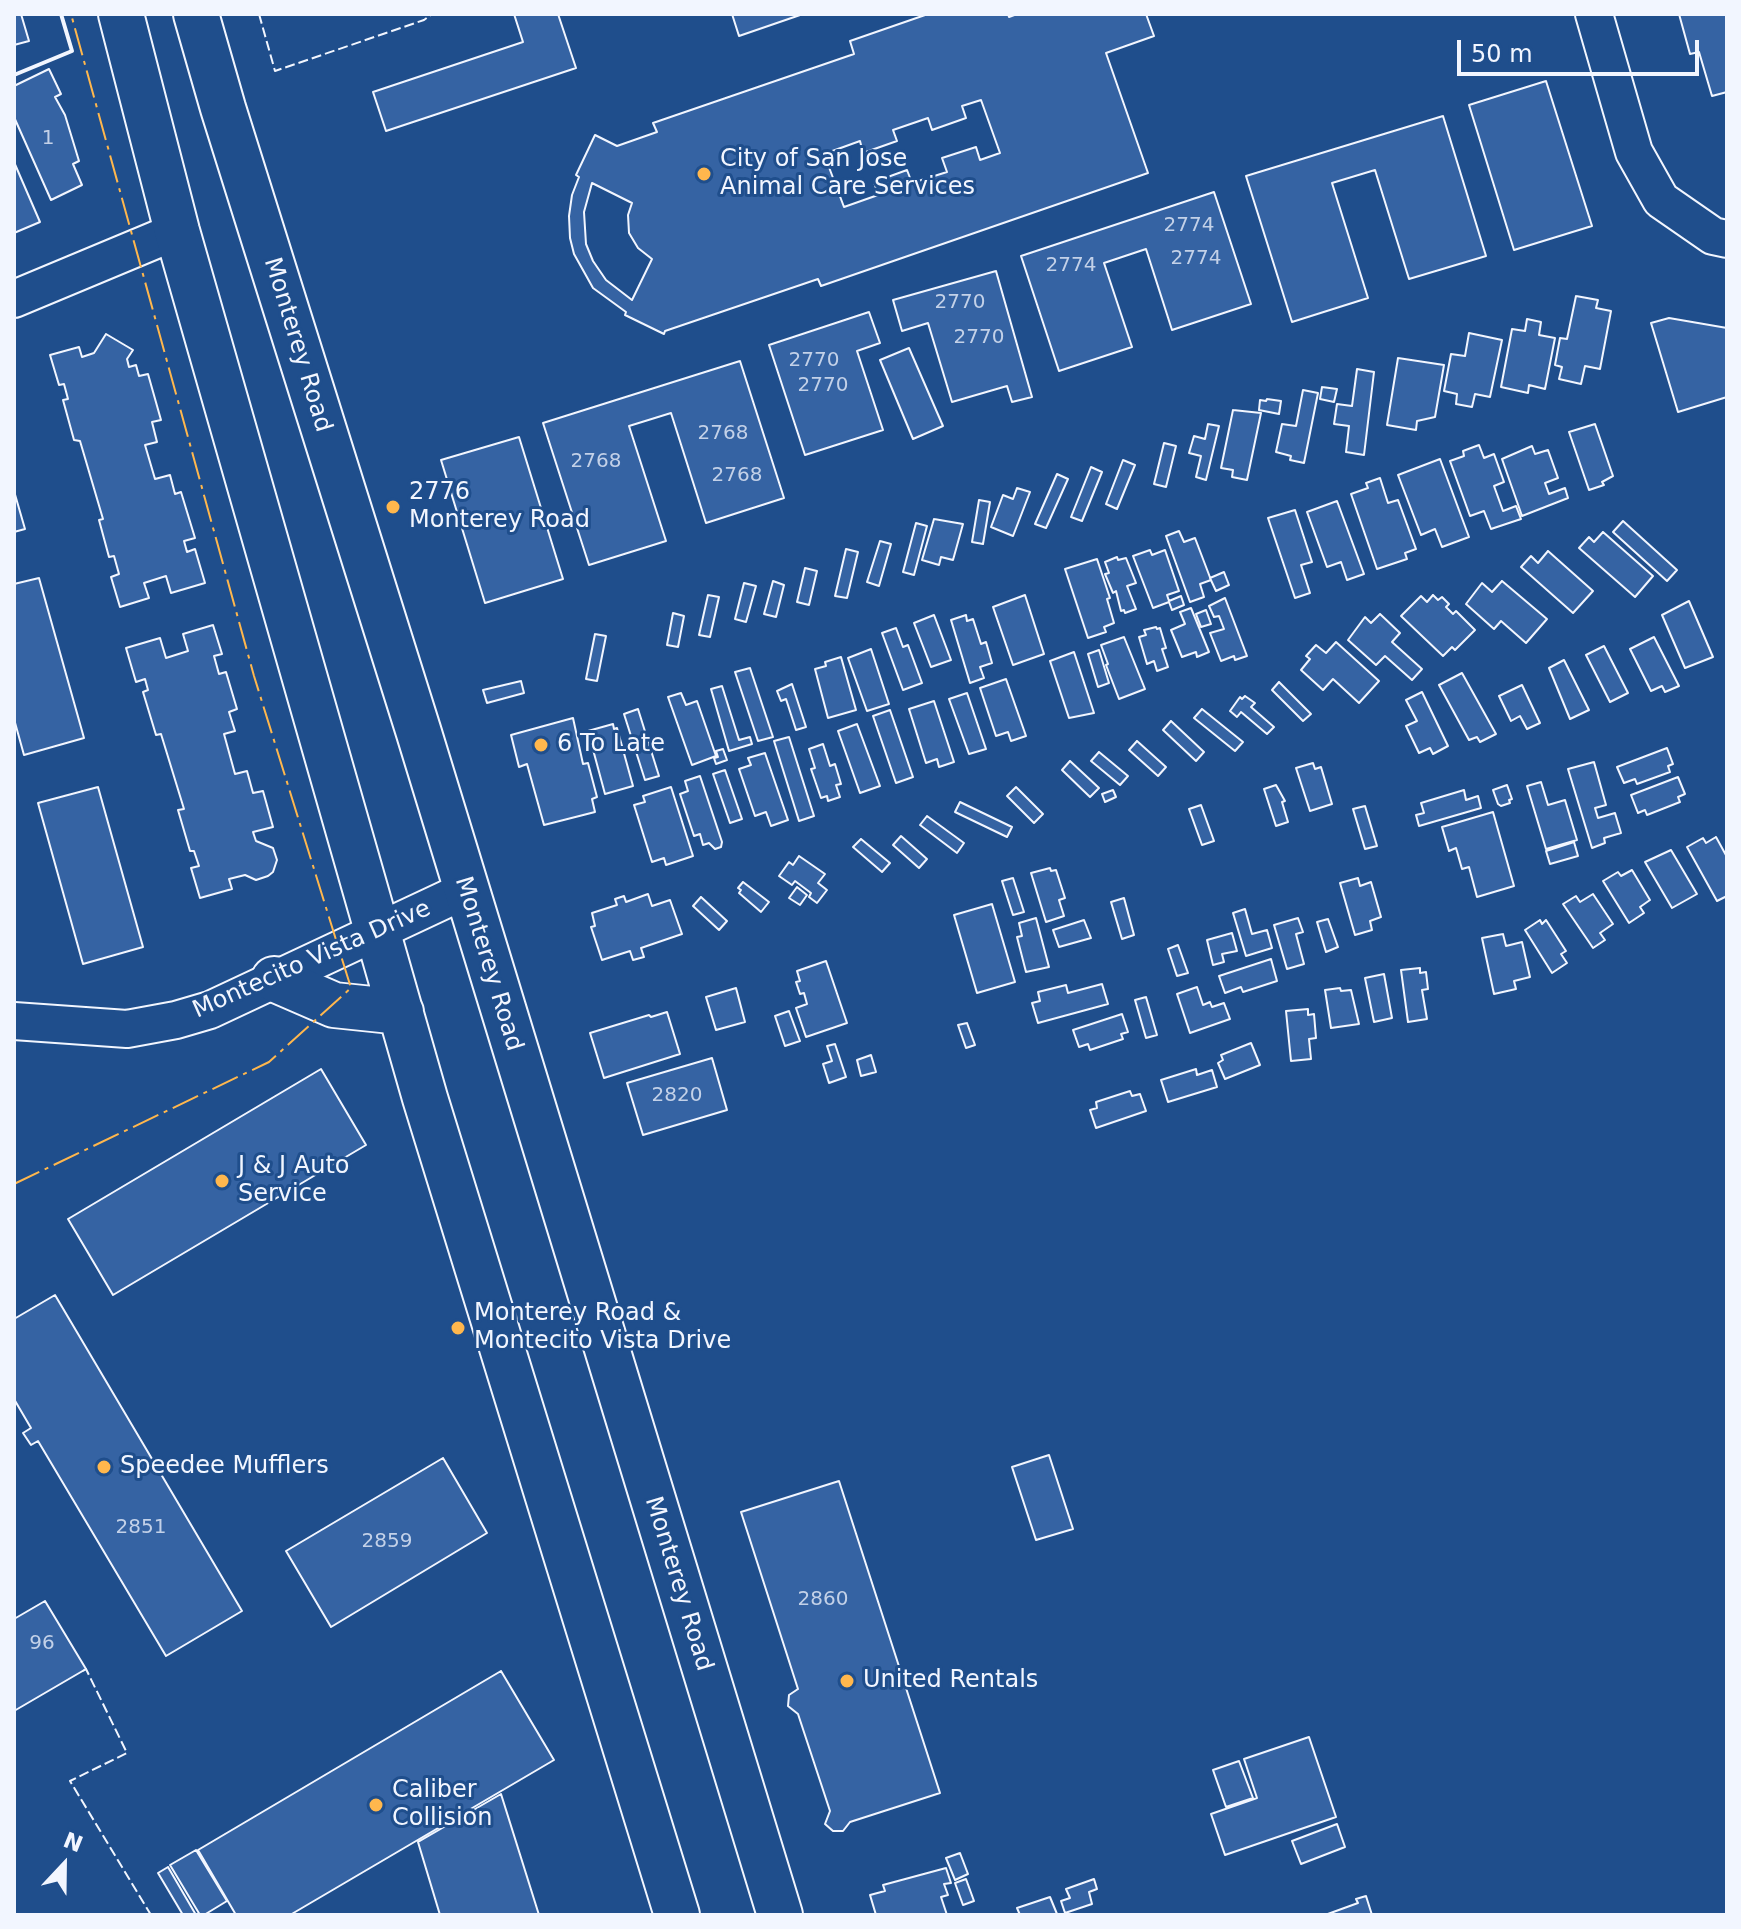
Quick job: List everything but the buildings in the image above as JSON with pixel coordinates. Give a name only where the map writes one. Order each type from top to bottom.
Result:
[{"type":"main road","points":[[121,14],[177,231],[425,1098],[677,1915]]},
{"type":"main road","name":"Monterey Road","points":[[196,14],[780,1915]]},
{"type":"main road","points":[[274,979],[334,1005],[401,1012]]},
{"type":"street","points":[[1594,14],[1634,152],[1661,200],[1713,236],[1727,239]]},
{"type":"street","points":[[14,299],[177,231]]},
{"type":"street","name":"Montecito Vista Drive","points":[[14,1021],[112,1029],[154,1026],[210,1010],[466,890]]},
{"type":"fence","points":[[259,14],[275,71],[424,20],[432,14]]},
{"type":"fence","points":[[83,1671],[86,1669],[127,1753],[70,1781],[151,1915]]},
{"type":"wall","points":[[14,75],[72,51],[61,14]]},
{"type":"power","points":[[14,1184],[269,1062],[351,988],[254,676],[71,14]]},
{"type":"place","name":"City of San Jose Animal Care Services","points":[[704,174]]},
{"type":"place","name":"2776 Monterey Road","points":[[393,507]]},
{"type":"place","name":"6 To Late","points":[[541,745]]},
{"type":"place","name":"J & J Auto Service","points":[[222,1181]]},
{"type":"place","name":"Monterey Road & Montecito Vista Drive","points":[[458,1328]]},
{"type":"place","name":"Speedee Mufflers","points":[[104,1467]]},
{"type":"place","name":"United Rentals","points":[[847,1681]]},
{"type":"place","name":"Caliber Collision","points":[[376,1805]]}]
